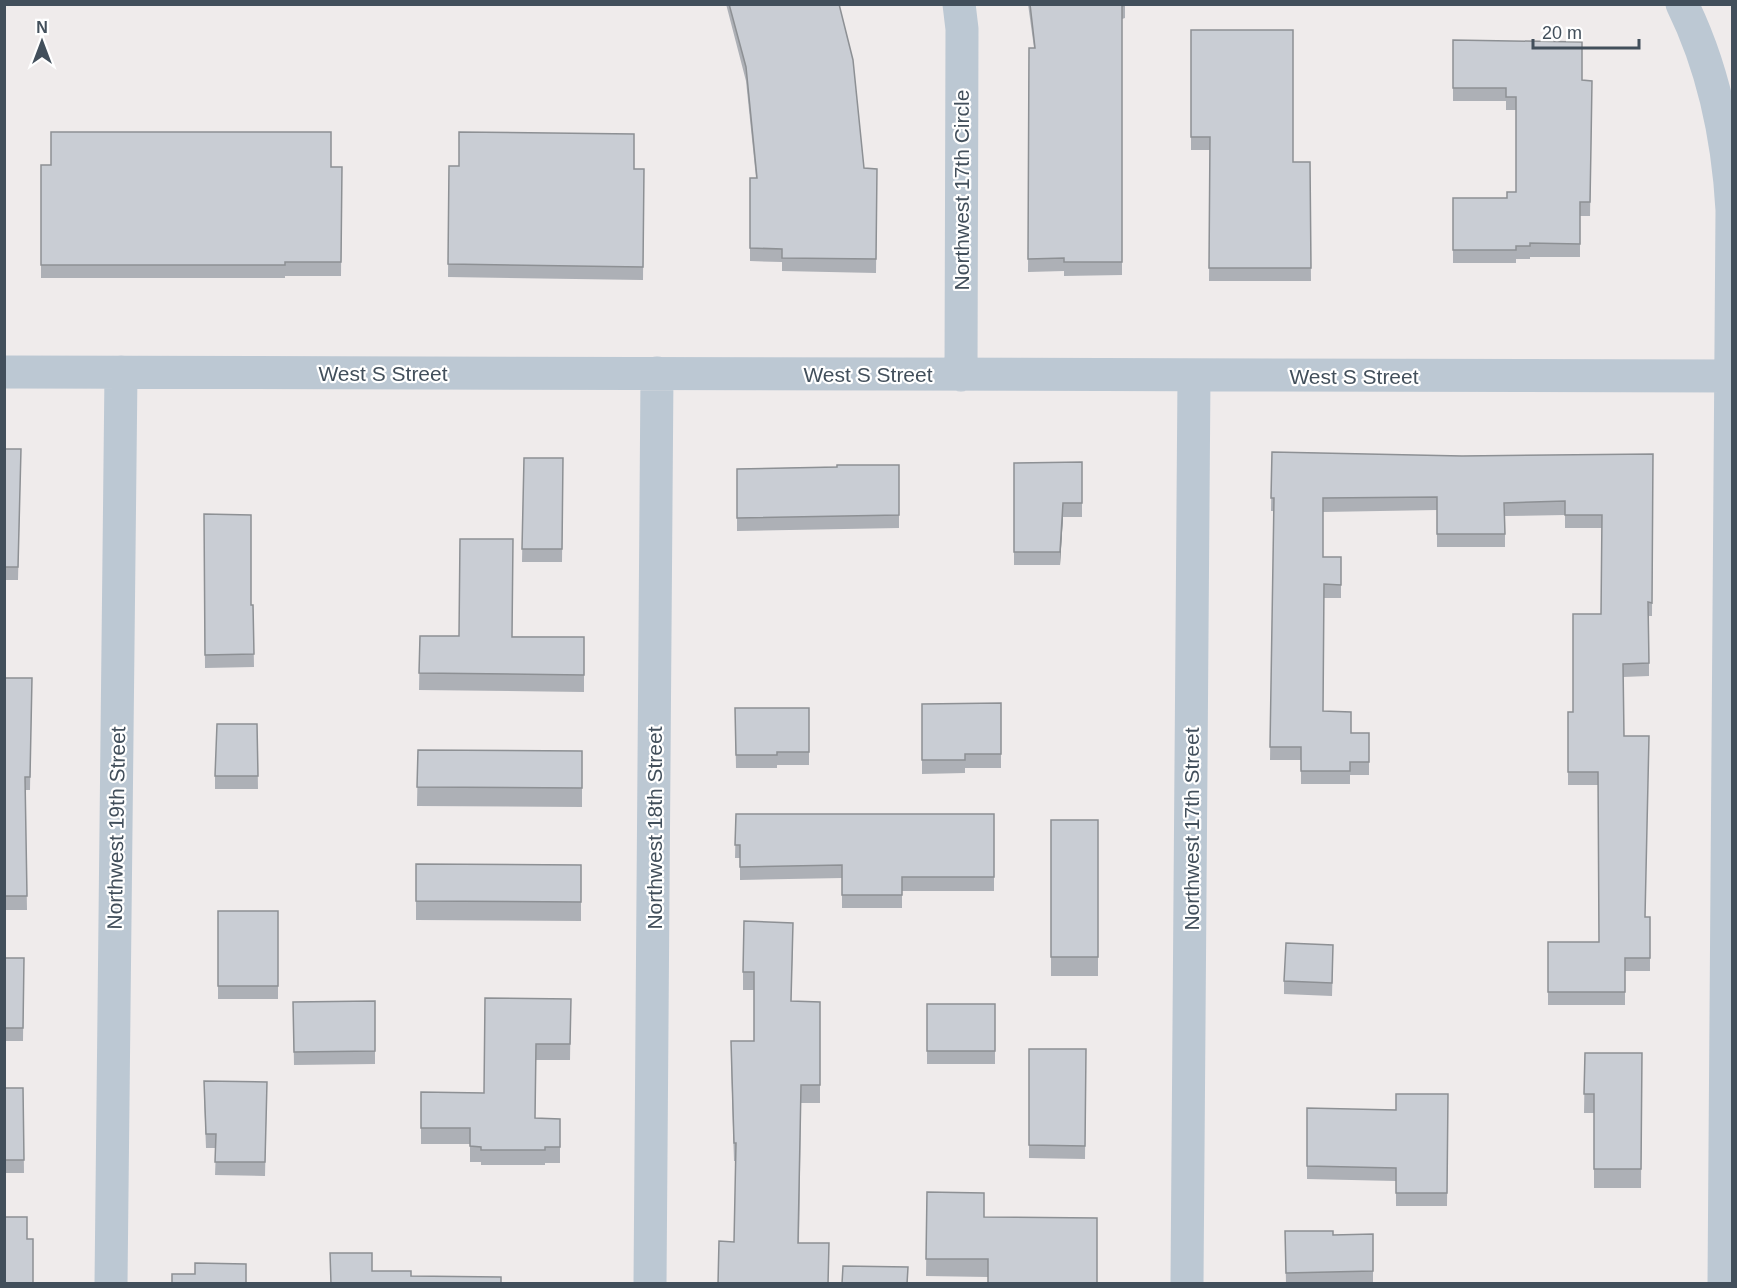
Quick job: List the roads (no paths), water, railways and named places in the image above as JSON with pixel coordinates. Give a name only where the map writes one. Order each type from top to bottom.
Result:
[{"type":"street","name":"Northwest 17th Circle","points":[[959,4],[962,28],[961,375]]},
{"type":"street","points":[[1682,4],[1712,83],[1722,118],[1729,165],[1732,210],[1724,1284]]},
{"type":"street","name":"West S Street","points":[[4,372],[1732,376]]},
{"type":"street","name":"Northwest 19th Street","points":[[111,1284],[121,372]]},
{"type":"street","name":"Northwest 18th Street","points":[[650,1284],[657,374]]},
{"type":"street","name":"Northwest 17th Street","points":[[1187,1284],[1194,375]]}]
